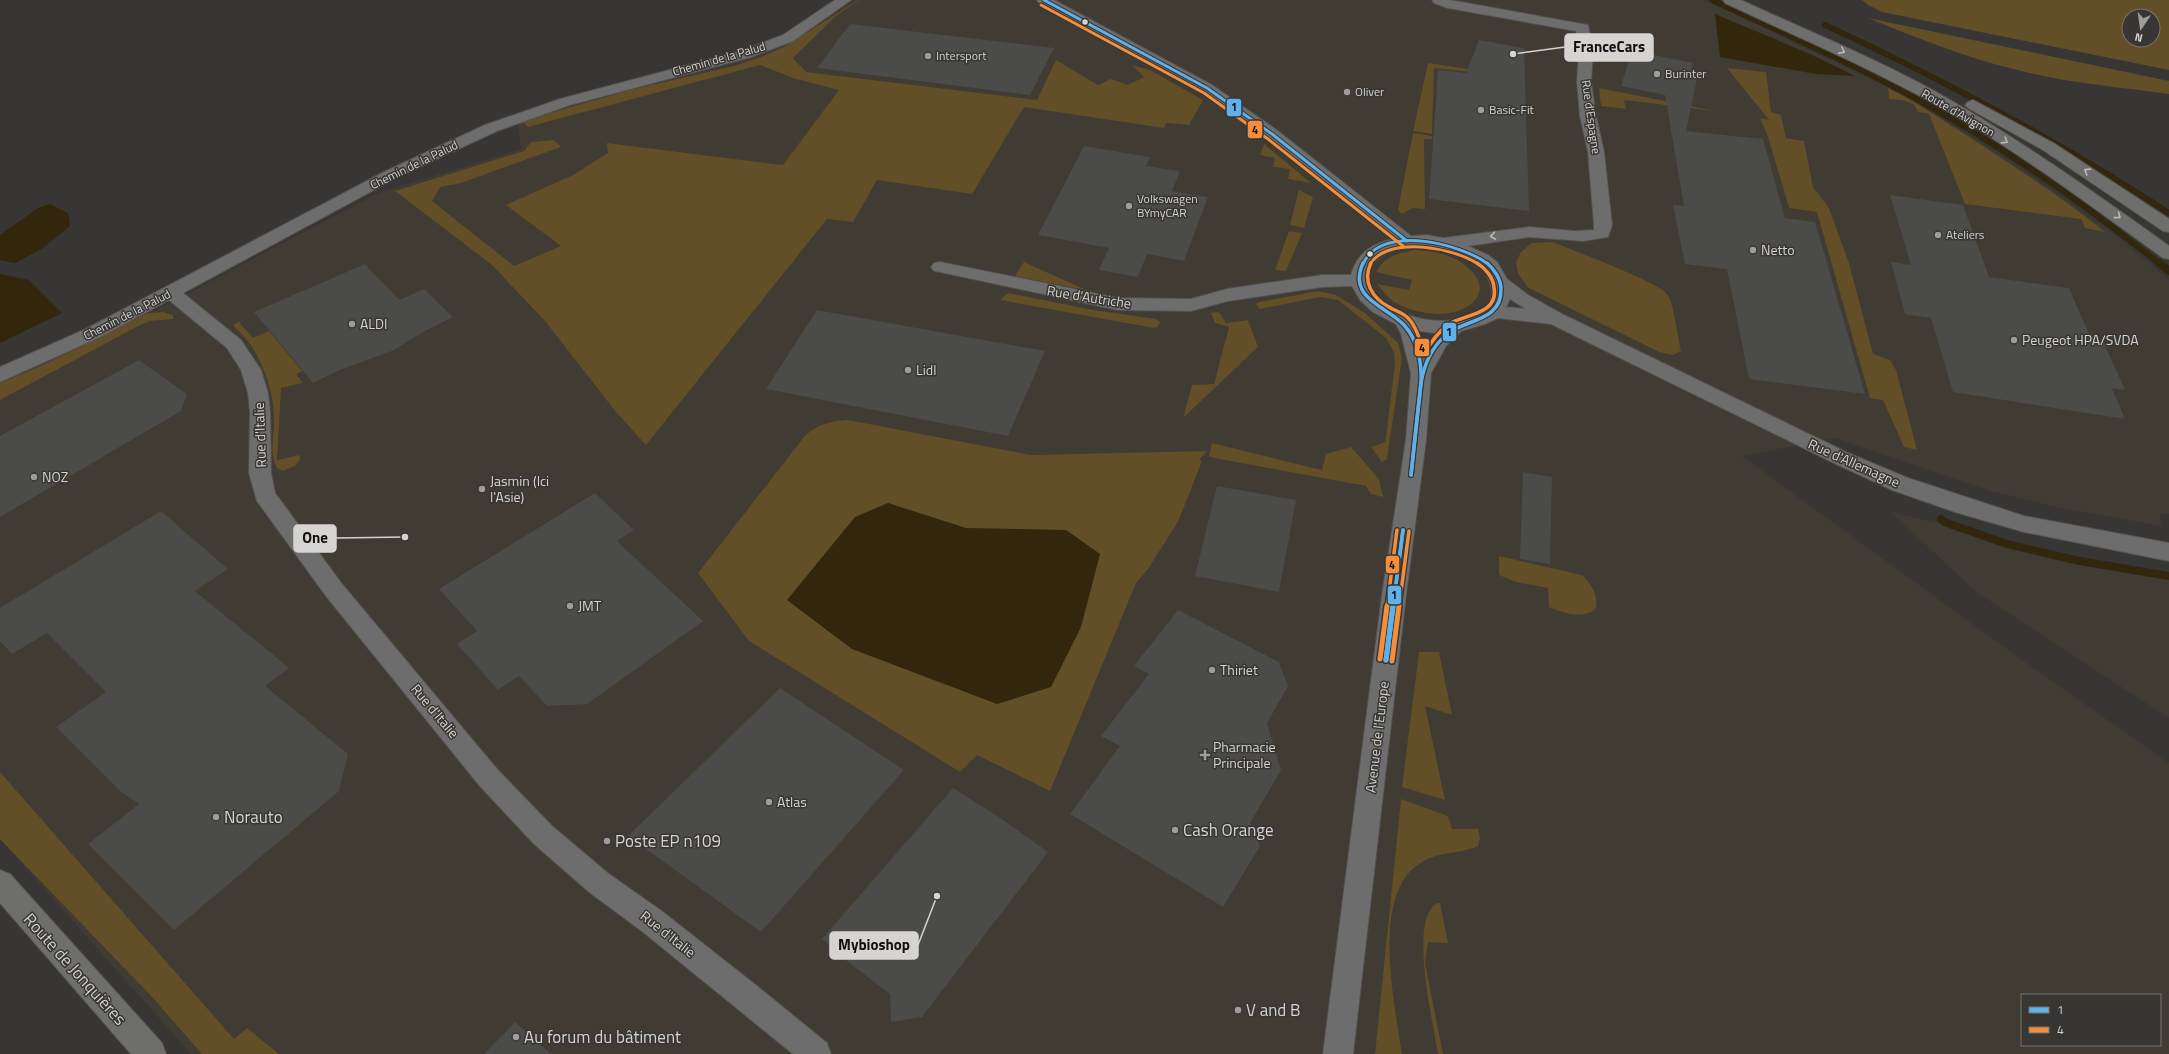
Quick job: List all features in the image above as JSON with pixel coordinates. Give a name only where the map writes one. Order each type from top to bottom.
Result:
[{"type":"main road","name":"Route d'Avignon","points":[[1730,0],[1885,72],[1946,104],[2051,169],[2169,254]]},
{"type":"main road","name":"Route d'Avignon","points":[[1754,0],[1890,60],[1967,101],[2049,147],[2169,227]]},
{"type":"main road","name":"Route de Jonquières","points":[[0,884],[151,1054]]},
{"type":"street","name":"Chemin de la Palud","points":[[0,375],[93,333],[390,175],[498,125],[566,102],[746,54],[788,38],[844,0]]},
{"type":"street","points":[[1044,0],[1208,88],[1272,134],[1408,241]]},
{"type":"street","name":"Rue d'Espagne","points":[[1438,0],[1448,4],[1583,28],[1586,48],[1584,82],[1600,189],[1603,225],[1602,233],[1590,237],[1574,237],[1532,232],[1495,235],[1463,242],[1444,243]]},
{"type":"street","points":[[1487,264],[1503,249],[1532,232]]},
{"type":"street","points":[[1408,241],[1444,243],[1469,252],[1487,264],[1500,282],[1502,296],[1494,312],[1472,323],[1454,327],[1425,326],[1403,320],[1377,306],[1365,294],[1359,280],[1361,266],[1368,255],[1383,246],[1408,241]]},
{"type":"street","name":"Rue d'Autriche","points":[[940,266],[1118,304],[1191,305],[1226,295],[1322,281],[1359,280]]},
{"type":"street","name":"Rue d'Allemagne","points":[[1500,282],[1521,299],[1557,319],[1841,458],[1900,484],[1963,506],[2024,524],[2169,552]]},
{"type":"street","name":"Rue d'Italie","points":[[171,292],[234,344],[251,370],[258,393],[260,412],[260,473],[264,495],[334,590],[358,616],[488,777],[543,835],[747,996],[816,1054]]},
{"type":"street","name":"Rue d'Allemagne","points":[[1494,312],[1557,319]]},
{"type":"street","name":"Avenue de l'Europe","points":[[1338,1054],[1349,975],[1394,595],[1416,440],[1421,373],[1410,334],[1403,320]]},
{"type":"street","name":"Avenue de l'Europe","points":[[1421,373],[1433,350],[1447,332],[1454,327]]},
{"type":"shaded area","points":[[853,0],[1705,0],[1906,96],[2014,163],[2119,238],[2169,280],[2169,514],[2160,514],[2162,526],[2061,508],[1990,491],[1835,438],[1742,456],[2015,655],[2169,763],[2169,1054],[191,1054],[0,839],[0,384],[143,317],[378,193],[521,149],[517,120],[756,56],[801,35]]},
{"type":"shaded area","points":[[858,0],[836,16],[793,58],[806,72],[1037,100],[1056,60],[1098,85],[1111,79],[1128,85],[1144,77],[1132,65],[1150,70],[1203,100],[1189,125],[1166,123],[1164,128],[1024,107],[972,194],[877,180],[853,222],[827,219],[646,445],[616,412],[545,321],[492,265],[395,191],[524,151],[531,142],[554,140],[561,147],[461,183],[440,187],[432,201],[514,266],[561,246],[506,205],[573,175],[608,153],[607,143],[783,165],[839,90],[796,79],[760,65],[528,127],[522,121],[630,90],[738,65],[763,56],[784,47]]},
{"type":"shaded area","points":[[1862,0],[2169,0],[2169,70],[1882,12],[1868,5]]},
{"type":"shaded area","points":[[1715,14],[1810,54],[1855,76],[1816,74],[1720,57]]},
{"type":"shaded area","points":[[1868,18],[2169,81],[2169,94],[2074,81],[1999,65],[1942,47]]},
{"type":"shaded area","points":[[1428,63],[1522,77],[1434,68],[1432,134],[1413,131]]},
{"type":"shaded area","points":[[1727,68],[1766,72],[1771,112],[1781,115],[1786,138],[1804,141],[1813,187],[1829,208],[1849,263],[1873,354],[1890,360],[1896,370],[1917,450],[1904,447],[1883,400],[1870,398],[1817,212],[1789,208],[1768,137],[1760,118],[1769,120]]},
{"type":"shaded area","points":[[1599,88],[1715,111],[1624,100],[1626,109],[1601,106]]},
{"type":"shaded area","points":[[1888,88],[1929,111],[2021,171],[2055,194],[2105,232],[2085,228],[2081,219],[1965,204],[1929,114],[1918,112],[1914,104],[1902,100],[1889,99]]},
{"type":"shaded area","points":[[1413,133],[1432,136],[1432,139],[1424,139],[1425,209],[1413,208],[1402,214],[1398,210]]},
{"type":"shaded area","points":[[1264,144],[1311,183],[1288,179],[1290,169],[1273,167],[1275,158],[1260,155]]},
{"type":"shaded area","points":[[1299,190],[1313,197],[1304,228],[1290,225]]},
{"type":"shaded area","points":[[50,204],[68,213],[70,226],[43,248],[15,263],[0,260],[0,235],[38,208]]},
{"type":"shaded area","points":[[1289,231],[1302,233],[1286,271],[1275,270]]},
{"type":"shaded area","points":[[1553,242],[1632,274],[1667,294],[1674,313],[1681,351],[1673,355],[1659,352],[1529,288],[1518,274],[1516,262],[1521,252],[1532,243]]},
{"type":"shaded area","points":[[1415,250],[1449,256],[1465,265],[1472,271],[1480,285],[1479,292],[1475,300],[1467,307],[1458,311],[1437,314],[1415,311],[1390,299],[1377,284],[1409,290],[1412,280],[1376,272],[1384,262],[1392,256]]},
{"type":"shaded area","points":[[1024,262],[1086,290],[1015,276]]},
{"type":"shaded area","points":[[0,274],[29,280],[62,313],[0,343]]},
{"type":"shaded area","points":[[1318,291],[1336,295],[1365,313],[1398,343],[1402,358],[1387,459],[1382,462],[1371,447],[1385,442],[1386,436],[1395,363],[1394,352],[1386,338],[1338,300],[1320,297],[1260,309],[1256,304],[1259,302]]},
{"type":"shaded area","points":[[1008,293],[1093,310],[1156,319],[1160,322],[1158,327],[1154,328],[1000,300]]},
{"type":"shaded area","points":[[163,312],[173,315],[173,319],[150,321],[142,324],[0,400],[0,383],[45,364],[148,313]]},
{"type":"shaded area","points":[[1211,313],[1220,313],[1226,323],[1248,320],[1258,347],[1183,418],[1192,385],[1214,384],[1229,327],[1215,323]]},
{"type":"shaded area","points":[[239,322],[253,338],[269,331],[302,371],[296,374],[303,383],[281,388],[277,460],[300,455],[300,460],[295,466],[283,471],[277,468],[273,457],[272,446],[274,413],[271,392],[260,362],[255,353],[248,341],[233,325]]},
{"type":"shaded area","points":[[848,420],[1031,455],[1207,451],[1199,460],[1202,461],[1178,522],[1148,569],[1136,583],[1050,791],[977,755],[960,772],[749,641],[698,573],[804,437],[814,429],[824,424]]},
{"type":"shaded area","points":[[1212,443],[1322,470],[1326,454],[1351,447],[1379,479],[1383,497],[1371,494],[1366,486],[1209,457]]},
{"type":"shaded area","points":[[888,503],[966,528],[1066,530],[1100,554],[1081,627],[1051,687],[997,704],[852,649],[787,600],[855,517]]},
{"type":"shaded area","points":[[1891,512],[2169,578],[2169,718],[1976,592]]},
{"type":"shaded area","points":[[1499,556],[1582,575],[1589,582],[1594,591],[1596,601],[1595,610],[1590,613],[1578,615],[1566,613],[1549,607],[1548,588],[1516,582],[1499,575]]},
{"type":"shaded area","points":[[1419,652],[1439,652],[1452,715],[1425,706],[1445,800],[1402,787]]},
{"type":"shaded area","points":[[0,772],[234,1039],[247,1028],[279,1054],[202,1054],[152,997],[0,839]]},
{"type":"shaded area","points":[[1401,799],[1448,816],[1452,829],[1478,829],[1480,839],[1478,846],[1462,851],[1439,855],[1423,861],[1415,867],[1402,883],[1394,904],[1390,929],[1390,956],[1395,1009],[1402,1054],[1375,1054]]},
{"type":"shaded area","points":[[1438,903],[1440,903],[1448,943],[1428,942],[1425,963],[1443,1054],[1438,1054],[1428,998],[1423,949],[1424,928],[1429,912]]},
{"type":"building","name":"Intersport","points":[[850,24],[1054,48],[1030,95],[817,68]]},
{"type":"building","points":[[1479,40],[1524,48],[1529,211],[1429,199],[1438,70],[1466,73]]},
{"type":"building","points":[[1631,54],[1653,58],[1654,55],[1693,63],[1690,77],[1697,79],[1686,131],[1763,139],[1785,218],[1815,222],[1865,394],[1749,379],[1727,269],[1685,264],[1673,205],[1684,206],[1665,95],[1621,86]]},
{"type":"building","name":"Volkswagen BYmyCAR","points":[[1084,146],[1150,157],[1146,166],[1180,171],[1172,191],[1208,197],[1184,261],[1147,254],[1138,277],[1099,270],[1109,248],[1038,235]]},
{"type":"building","name":"Peugeot HPA/SVDA","points":[[1890,195],[1963,205],[1989,277],[2069,288],[2092,341],[2104,343],[2125,390],[2112,388],[2125,419],[1953,392],[1931,318],[1905,314],[1891,262],[1911,265]]},
{"type":"building","name":"ALDI","points":[[365,264],[399,300],[424,289],[453,317],[425,331],[392,351],[340,370],[313,383],[254,312]]},
{"type":"building","name":"Lidl","points":[[817,310],[1045,351],[1008,436],[766,389]]},
{"type":"building","name":"NOZ","points":[[139,360],[187,394],[181,411],[0,517],[0,436]]},
{"type":"building","points":[[1523,472],[1552,477],[1550,564],[1520,559]]},
{"type":"building","points":[[1217,486],[1296,500],[1279,592],[1195,576]]},
{"type":"building","points":[[595,493],[634,530],[617,541],[703,621],[587,704],[547,706],[519,676],[498,690],[457,644],[477,631],[439,589]]},
{"type":"building","points":[[161,511],[228,569],[195,591],[289,668],[265,686],[348,754],[339,791],[174,930],[88,844],[139,804],[121,792],[56,727],[106,692],[47,633],[12,654],[0,641],[0,608]]},
{"type":"building","points":[[1178,610],[1279,662],[1288,686],[1267,723],[1281,770],[1250,823],[1260,846],[1223,907],[1070,814],[1120,746],[1101,736],[1149,674],[1134,666]]},
{"type":"building","name":"Atlas","points":[[780,688],[904,770],[761,932],[628,836]]},
{"type":"building","points":[[953,788],[999,817],[1048,852],[922,1017],[891,1022],[890,994],[852,965],[822,939]]},
{"type":"building","name":"Au forum du bâtiment","points":[[515,1022],[551,1054],[484,1054]]},
{"type":"waterway","points":[[1712,0],[1866,72],[1949,117],[2042,176],[2102,219],[2160,264]]},
{"type":"waterway","points":[[1825,25],[1913,67],[2043,136],[2169,213]]},
{"type":"waterway","points":[[2159,263],[2169,271]]},
{"type":"waterway","points":[[1941,519],[1944,522],[2007,544],[2080,561],[2169,576]]},
{"type":"transit line","name":"1","points":[[1044,0],[1207,88],[1272,134],[1407,241]]},
{"type":"transit line","name":"4","points":[[1041,5],[1204,93],[1268,139],[1403,246]]},
{"type":"transit line","name":"1","points":[[1410,240],[1384,246],[1370,254],[1364,260],[1360,277],[1362,288],[1366,296],[1373,303],[1405,325],[1414,342],[1420,361],[1421,371],[1421,381],[1421,386],[1418,405],[1418,410],[1417,425],[1414,455],[1410,485],[1403,530],[1406,508],[1410,485],[1411,474],[1413,462],[1416,440],[1417,430],[1417,421],[1418,411],[1420,391],[1421,381],[1427,362],[1437,344],[1446,334],[1464,324],[1482,318],[1492,312],[1499,301],[1501,294],[1501,287],[1497,274],[1489,264],[1478,256],[1451,246],[1410,240]]},
{"type":"transit line","name":"4","points":[[1410,247],[1446,251],[1471,259],[1489,274],[1495,288],[1495,295],[1488,308],[1472,316],[1462,318],[1444,328],[1435,337],[1424,355],[1412,323],[1403,314],[1378,300],[1370,290],[1367,278],[1370,264],[1377,256],[1393,249],[1410,247]]},
{"type":"transit line","name":"4","points":[[1380,659],[1397,530]]},
{"type":"transit line","name":"1","points":[[1386,660],[1403,530]]},
{"type":"transit line","name":"1","points":[[1386,660],[1403,530]]},
{"type":"transit line","name":"4","points":[[1392,661],[1409,531]]},
{"type":"place","name":"FranceCars","points":[[1513,54]]},
{"type":"place","name":"Intersport","points":[[928,56]]},
{"type":"place","name":"Burinter","points":[[1657,74]]},
{"type":"place","name":"Oliver","points":[[1347,92]]},
{"type":"place","name":"Basic-Fit","points":[[1481,110]]},
{"type":"place","name":"Volkswagen BYmyCAR","points":[[1129,206]]},
{"type":"place","name":"Ateliers","points":[[1938,235]]},
{"type":"place","name":"Netto","points":[[1753,250]]},
{"type":"place","name":"ALDI","points":[[352,324]]},
{"type":"place","name":"Peugeot HPA/SVDA","points":[[2014,340]]},
{"type":"place","name":"Lidl","points":[[908,370]]},
{"type":"place","name":"NOZ","points":[[34,477]]},
{"type":"place","name":"Jasmin (Ici l'Asie)","points":[[482,489]]},
{"type":"place","name":"One","points":[[405,537]]},
{"type":"place","name":"JMT","points":[[570,606]]},
{"type":"place","name":"Thiriet","points":[[1212,670]]},
{"type":"place","name":"Pharmacie Principale","points":[[1205,755]]},
{"type":"place","name":"Atlas","points":[[769,802]]},
{"type":"place","name":"Norauto","points":[[216,817]]},
{"type":"place","name":"Cash Orange","points":[[1175,830]]},
{"type":"place","name":"Poste EP n109","points":[[607,841]]},
{"type":"place","name":"Mybioshop","points":[[937,896]]},
{"type":"place","name":"V and B","points":[[1238,1010]]},
{"type":"place","name":"Au forum du bâtiment","points":[[516,1037]]}]
